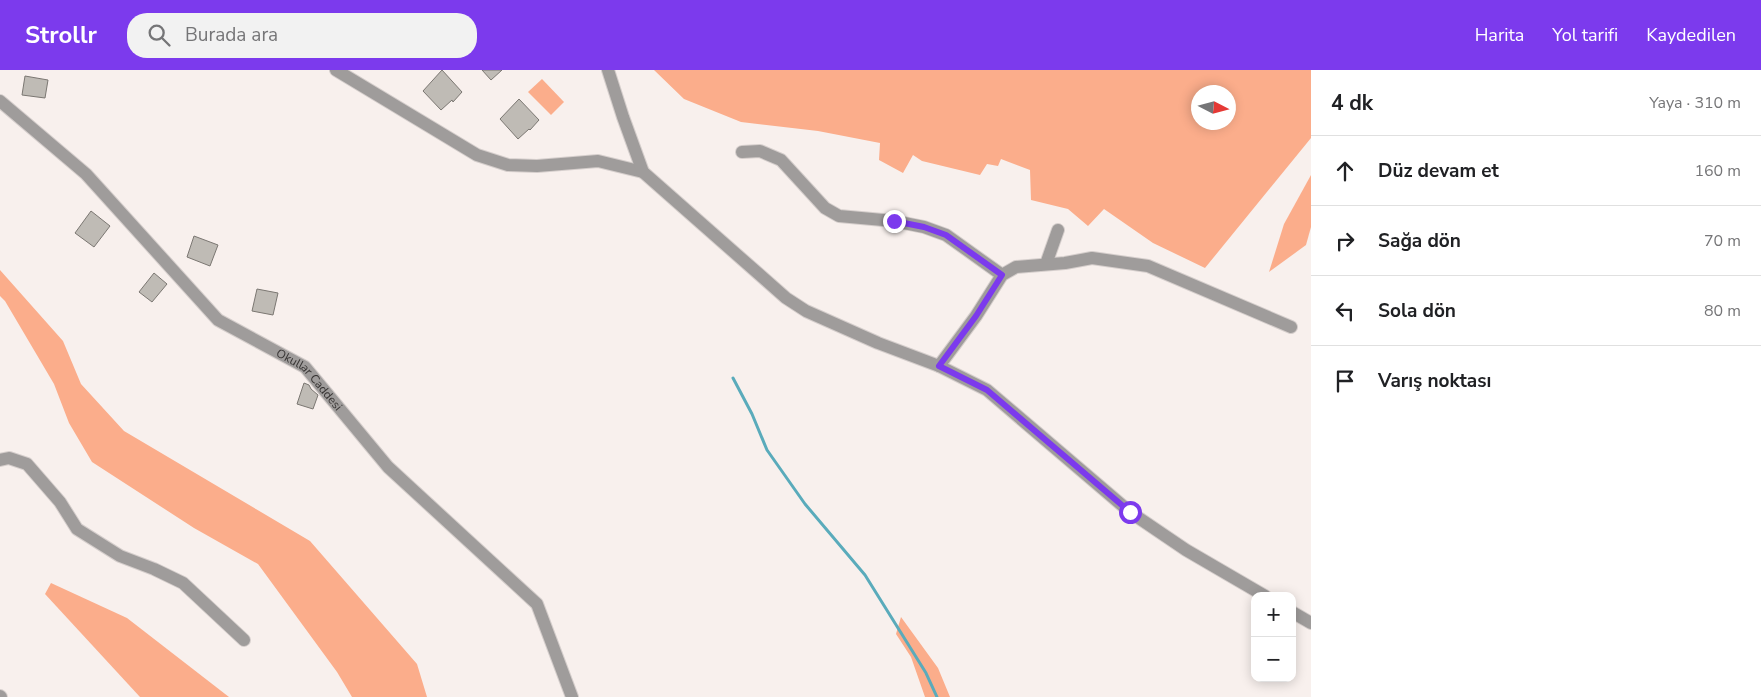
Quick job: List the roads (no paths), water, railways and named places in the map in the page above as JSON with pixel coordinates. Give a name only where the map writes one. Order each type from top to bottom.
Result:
[{"type":"street","points":[[336,70],[477,155],[500,163],[537,166],[598,161],[643,172],[786,298],[806,311],[878,343],[939,366],[987,390],[1130,512],[1186,550],[1259,592]]},
{"type":"street","points":[[608,70],[643,172]]},
{"type":"street","name":"Okullar Caddesi","points":[[0,100],[86,174],[218,320],[305,367],[388,466],[537,604],[572,697]]},
{"type":"street","points":[[742,152],[760,151],[781,160],[825,208],[840,216],[894,221],[924,227],[946,235],[1002,275]]},
{"type":"street","points":[[1046,264],[1058,230]]},
{"type":"street","points":[[939,366],[976,316],[1002,275],[1016,267],[1065,263],[1092,258],[1148,266],[1291,327]]},
{"type":"street","points":[[0,460],[9,458],[27,464],[60,502],[77,529],[120,556],[183,583],[244,640]]},
{"type":"street","points":[[1296,614],[1311,623]]},
{"type":"waterway","points":[[733,378],[752,414],[767,450],[805,504],[865,575],[926,673],[937,697]]}]
